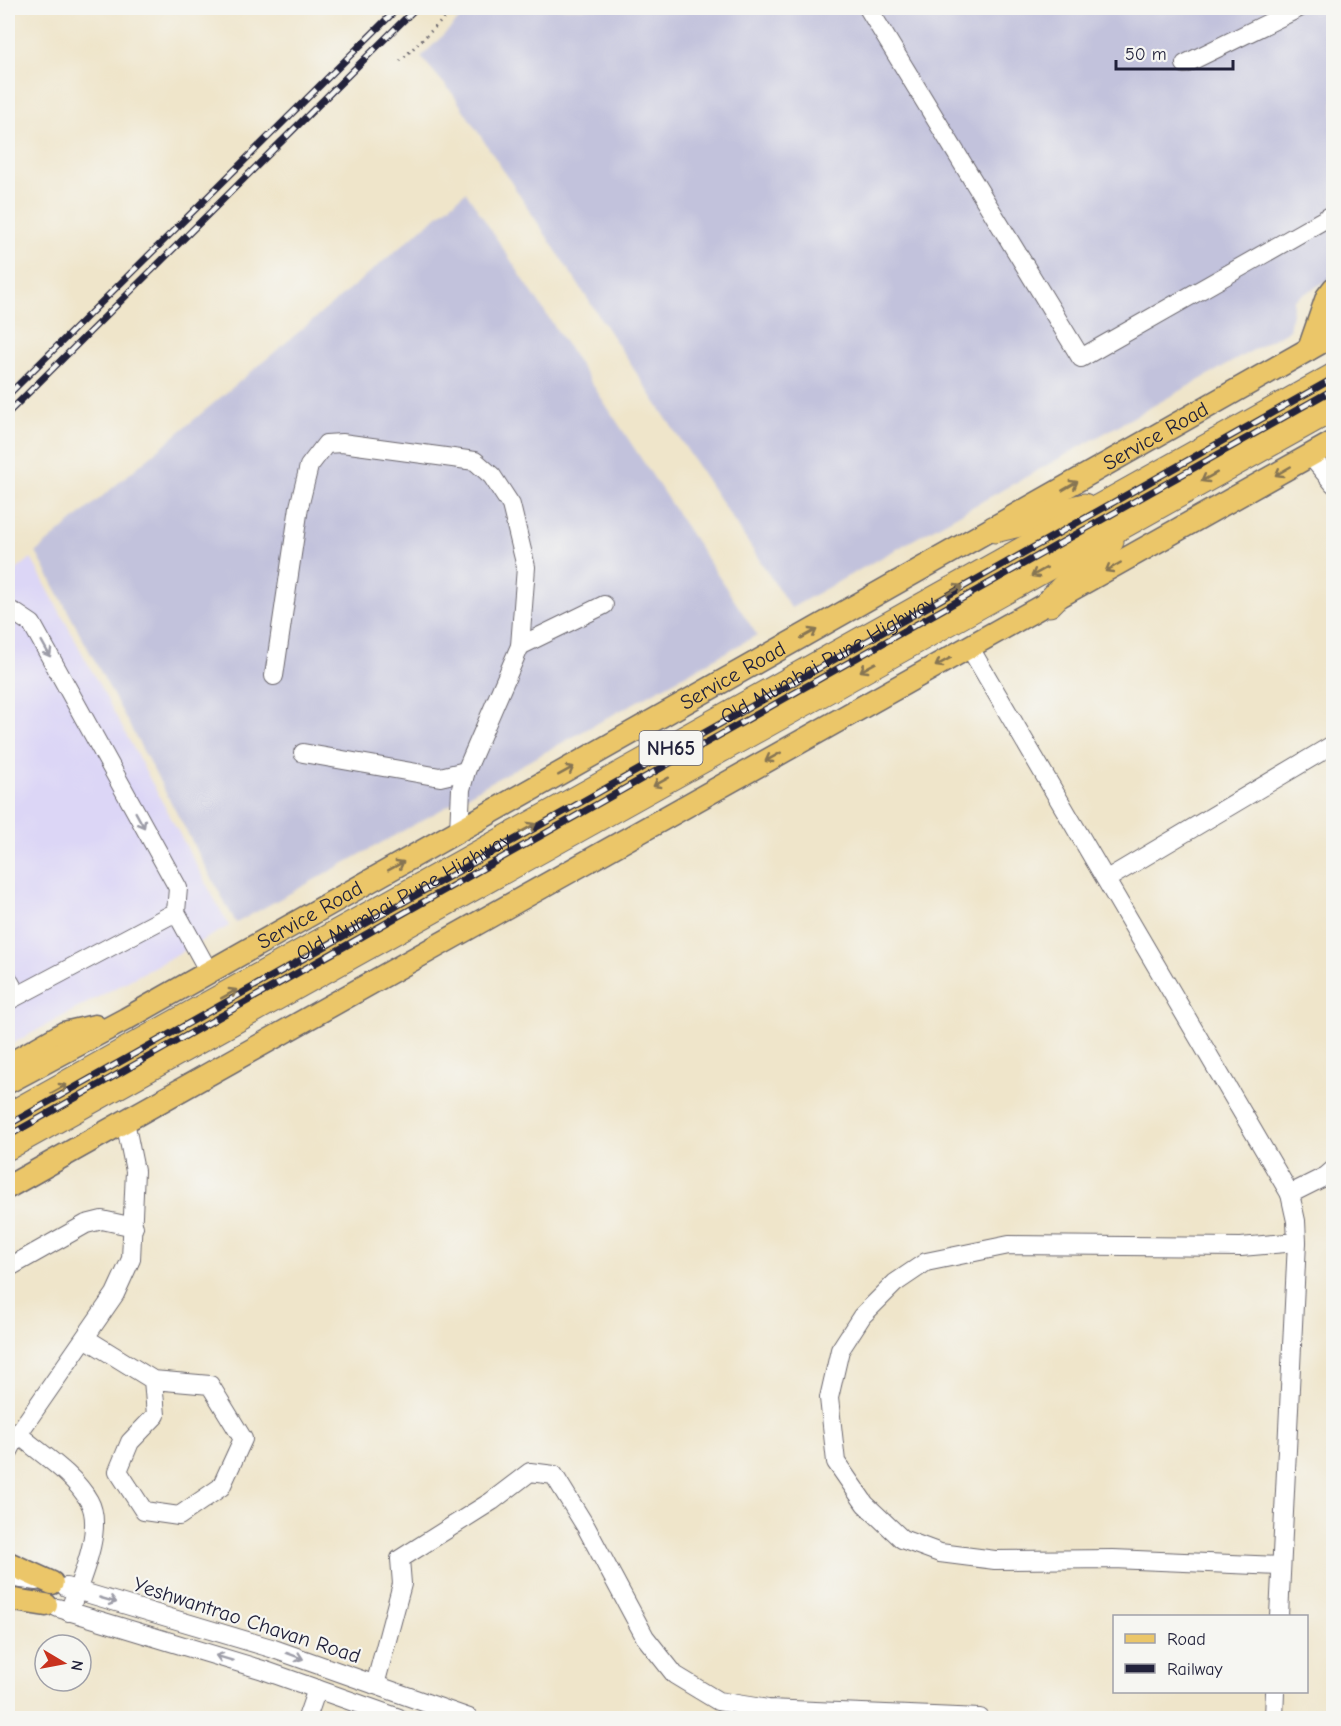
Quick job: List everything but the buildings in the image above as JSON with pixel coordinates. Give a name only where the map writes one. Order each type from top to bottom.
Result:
[{"type":"highway","name":"Old Mumbai Pune Highway","points":[[8,1146],[1125,509],[1334,377]]},
{"type":"highway","name":"Old Mumbai Pune Highway","points":[[8,1118],[1125,509],[1334,407]]},
{"type":"highway","points":[[995,529],[1125,509]]},
{"type":"highway","points":[[1049,603],[1125,509]]},
{"type":"main road","points":[[1309,349],[1327,297],[1334,288]]},
{"type":"main road","name":"Service Road","points":[[8,1082],[126,1019],[1334,335]]},
{"type":"main road","points":[[8,1187],[1334,442]]},
{"type":"main road","points":[[8,1065],[64,1033],[126,1019]]},
{"type":"main road","points":[[8,1563],[52,1583]]},
{"type":"main road","points":[[8,1599],[46,1605]]},
{"type":"street","points":[[868,8],[1081,358],[1334,214]]},
{"type":"street","points":[[1185,64],[1299,8]]},
{"type":"street","points":[[274,676],[299,507],[309,466],[326,444],[342,443],[475,461],[492,476],[511,506],[526,567],[520,646],[466,771],[461,789],[459,831]]},
{"type":"street","points":[[1310,455],[1334,484]]},
{"type":"street","points":[[520,646],[604,605]]},
{"type":"street","points":[[8,615],[14,612],[32,624],[178,888],[176,912],[209,972]]},
{"type":"street","points":[[970,648],[1290,1194],[1296,1221],[1297,1242],[1278,1615]]},
{"type":"street","points":[[1107,879],[1334,744]]},
{"type":"street","points":[[303,753],[440,777],[466,771]]},
{"type":"street","points":[[8,979],[12,998],[176,912]]},
{"type":"street","points":[[8,1453],[18,1434],[115,1294],[130,1259],[134,1227],[135,1171],[125,1121]]},
{"type":"street","points":[[1290,1194],[1326,1176],[1334,1169]]},
{"type":"street","points":[[8,1268],[86,1224],[102,1220],[134,1227]]},
{"type":"street","points":[[1281,1566],[1113,1559],[995,1560],[931,1549],[902,1539],[865,1504],[836,1462],[829,1398],[840,1350],[862,1316],[896,1283],[926,1262],[1009,1245],[1205,1247],[1297,1242]]},
{"type":"street","points":[[86,1338],[153,1380],[210,1385],[243,1439],[221,1486],[179,1516],[144,1511],[118,1471],[130,1442],[156,1415],[153,1380]]},
{"type":"street","points":[[18,1434],[73,1482],[89,1502],[94,1520],[89,1554],[69,1612]]},
{"type":"street","points":[[375,1685],[402,1584],[400,1560],[492,1501],[530,1472],[554,1475],[586,1527],[645,1637],[675,1675],[718,1701],[768,1709],[980,1719]]},
{"type":"street","name":"Yeshwantrao Chavan Road","points":[[8,1577],[52,1583],[271,1648],[469,1719]]},
{"type":"street","name":"Yeshwantrao Chavan Road","points":[[8,1586],[46,1605],[317,1689],[399,1719]]},
{"type":"street","points":[[307,1719],[317,1689]]},
{"type":"street","points":[[1274,1719],[1275,1693]]},
{"type":"street","points":[[399,1719],[407,1697]]},
{"type":"path","points":[[400,61],[455,8]]},
{"type":"shaded area","points":[[471,8],[1333,8],[1333,277],[1294,300],[1289,330],[791,608],[453,94],[421,57]]},
{"type":"shaded area","points":[[466,192],[757,635],[236,923],[36,552]]},
{"type":"shaded area","points":[[31,558],[229,926],[8,1046],[8,577]]},
{"type":"railway","points":[[8,395],[398,8]]},
{"type":"railway","points":[[8,413],[416,8]]},
{"type":"railway","points":[[8,1125],[1334,378]]},
{"type":"railway","points":[[8,1136],[1334,389]]}]
